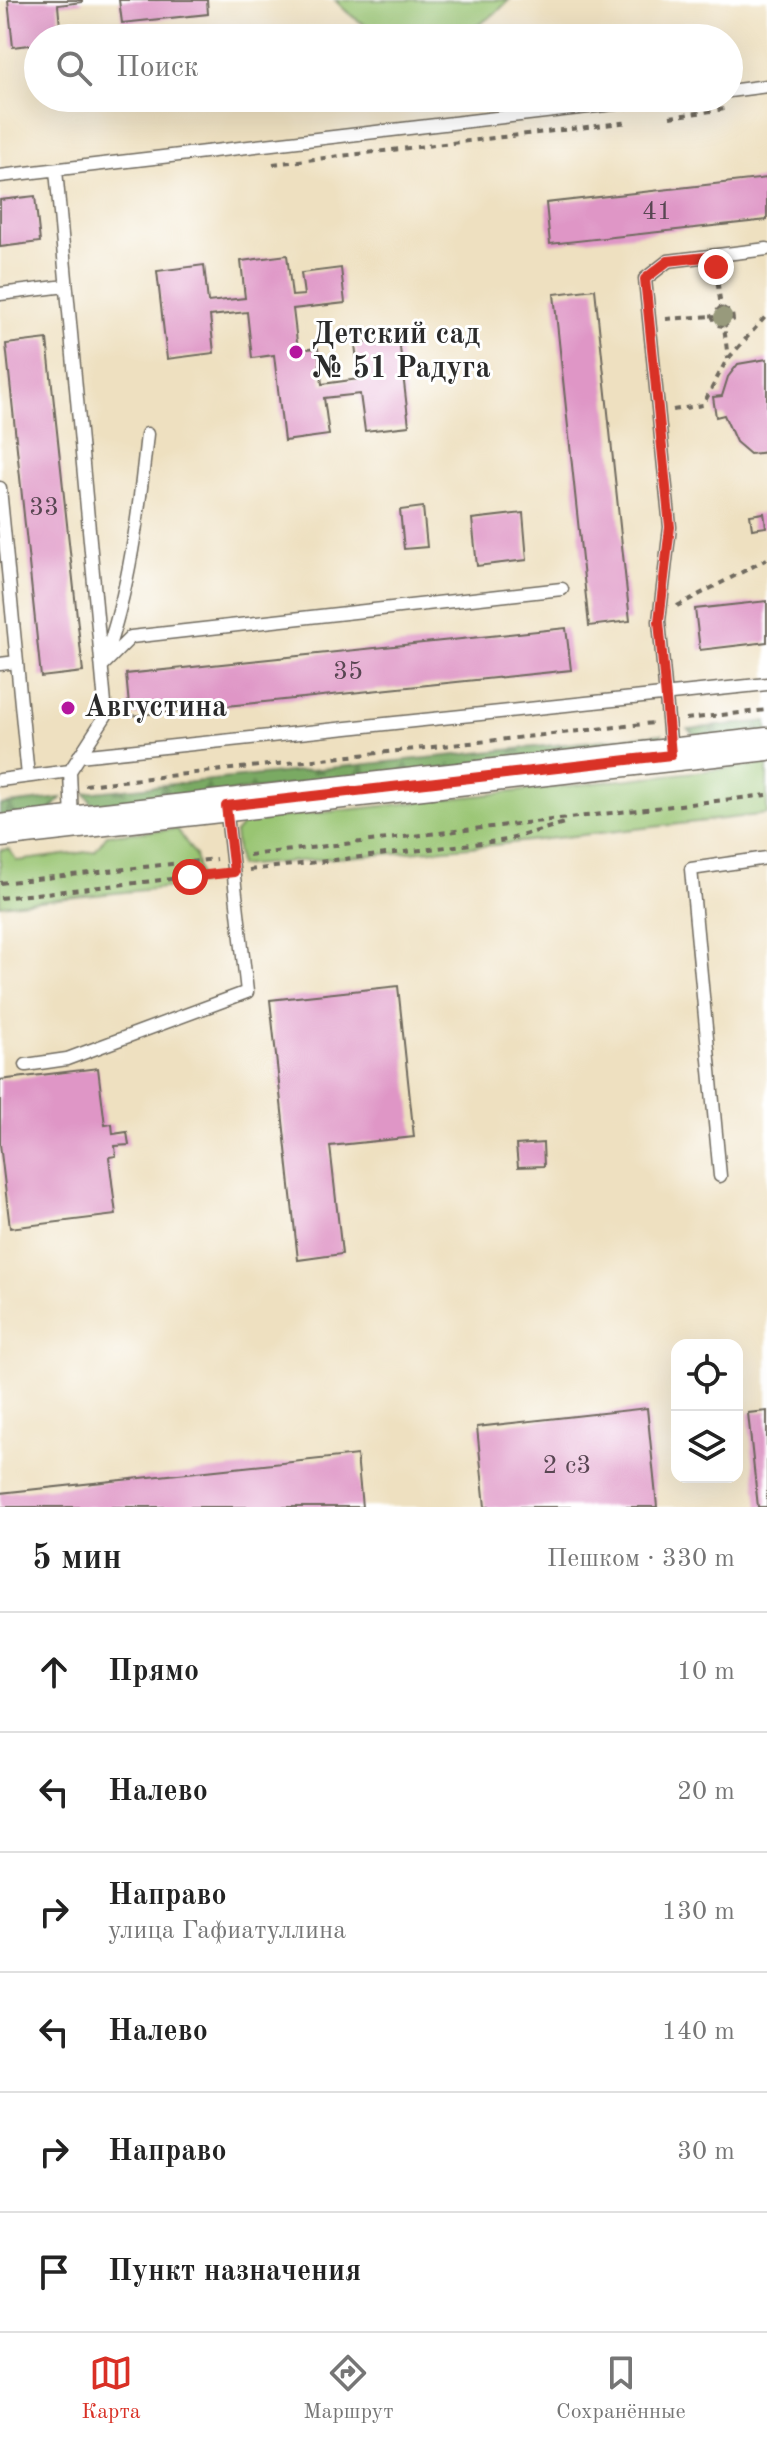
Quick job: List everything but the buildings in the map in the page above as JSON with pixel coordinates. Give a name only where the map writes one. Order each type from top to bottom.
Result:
[{"type":"street","points":[[0,831],[767,744]]},
{"type":"lane","points":[[743,89],[767,86]]},
{"type":"lane","points":[[0,176],[547,112]]},
{"type":"lane","points":[[56,170],[106,715],[70,771],[72,823]]},
{"type":"lane","points":[[671,755],[660,611],[670,527],[645,279],[668,261],[767,249]]},
{"type":"lane","points":[[0,294],[66,286]]},
{"type":"lane","points":[[102,666],[114,631],[136,534],[147,434]]},
{"type":"lane","points":[[0,488],[28,776]]},
{"type":"lane","points":[[102,666],[131,637],[562,589]]},
{"type":"lane","points":[[0,664],[17,662]]},
{"type":"lane","points":[[79,756],[767,684]]},
{"type":"lane","points":[[0,780],[70,771]]},
{"type":"lane","points":[[26,1065],[67,1059],[247,992],[226,806]]},
{"type":"lane","points":[[720,1176],[691,869],[767,858]]},
{"type":"path","points":[[715,256],[721,307]]},
{"type":"path","points":[[647,322],[712,316],[721,307]]},
{"type":"path","points":[[712,316],[717,325],[724,326],[733,320],[732,313],[721,307]]},
{"type":"path","points":[[657,413],[703,405],[728,359],[767,315]]},
{"type":"path","points":[[724,326],[728,359]]},
{"type":"path","points":[[660,611],[677,606],[767,559]]},
{"type":"path","points":[[71,786],[767,710]]},
{"type":"path","points":[[0,883],[767,795]]},
{"type":"path","points":[[0,898],[507,840],[577,819]]},
{"type":"green space","points":[[335,0],[509,0],[478,24],[365,24]]},
{"type":"green space","points":[[767,721],[767,733],[701,741],[688,729]]},
{"type":"green space","points":[[662,734],[658,745],[94,807],[85,793]]},
{"type":"green space","points":[[767,764],[767,814],[494,845],[239,866],[235,833],[245,821]]},
{"type":"green space","points":[[61,798],[51,811],[0,817],[0,805]]},
{"type":"green space","points":[[177,829],[195,855],[201,884],[0,905],[0,850],[9,849],[17,861],[95,851],[107,835]]},
{"type":"place","name":"Детский сад № 51 Радуга","points":[[296,352]]},
{"type":"place","name":"Августина","points":[[68,708]]},
{"type":"route","points":[[190,877],[234,872],[226,806],[671,755],[659,621],[670,527],[644,297],[645,279],[668,261],[715,256],[716,267]]}]
